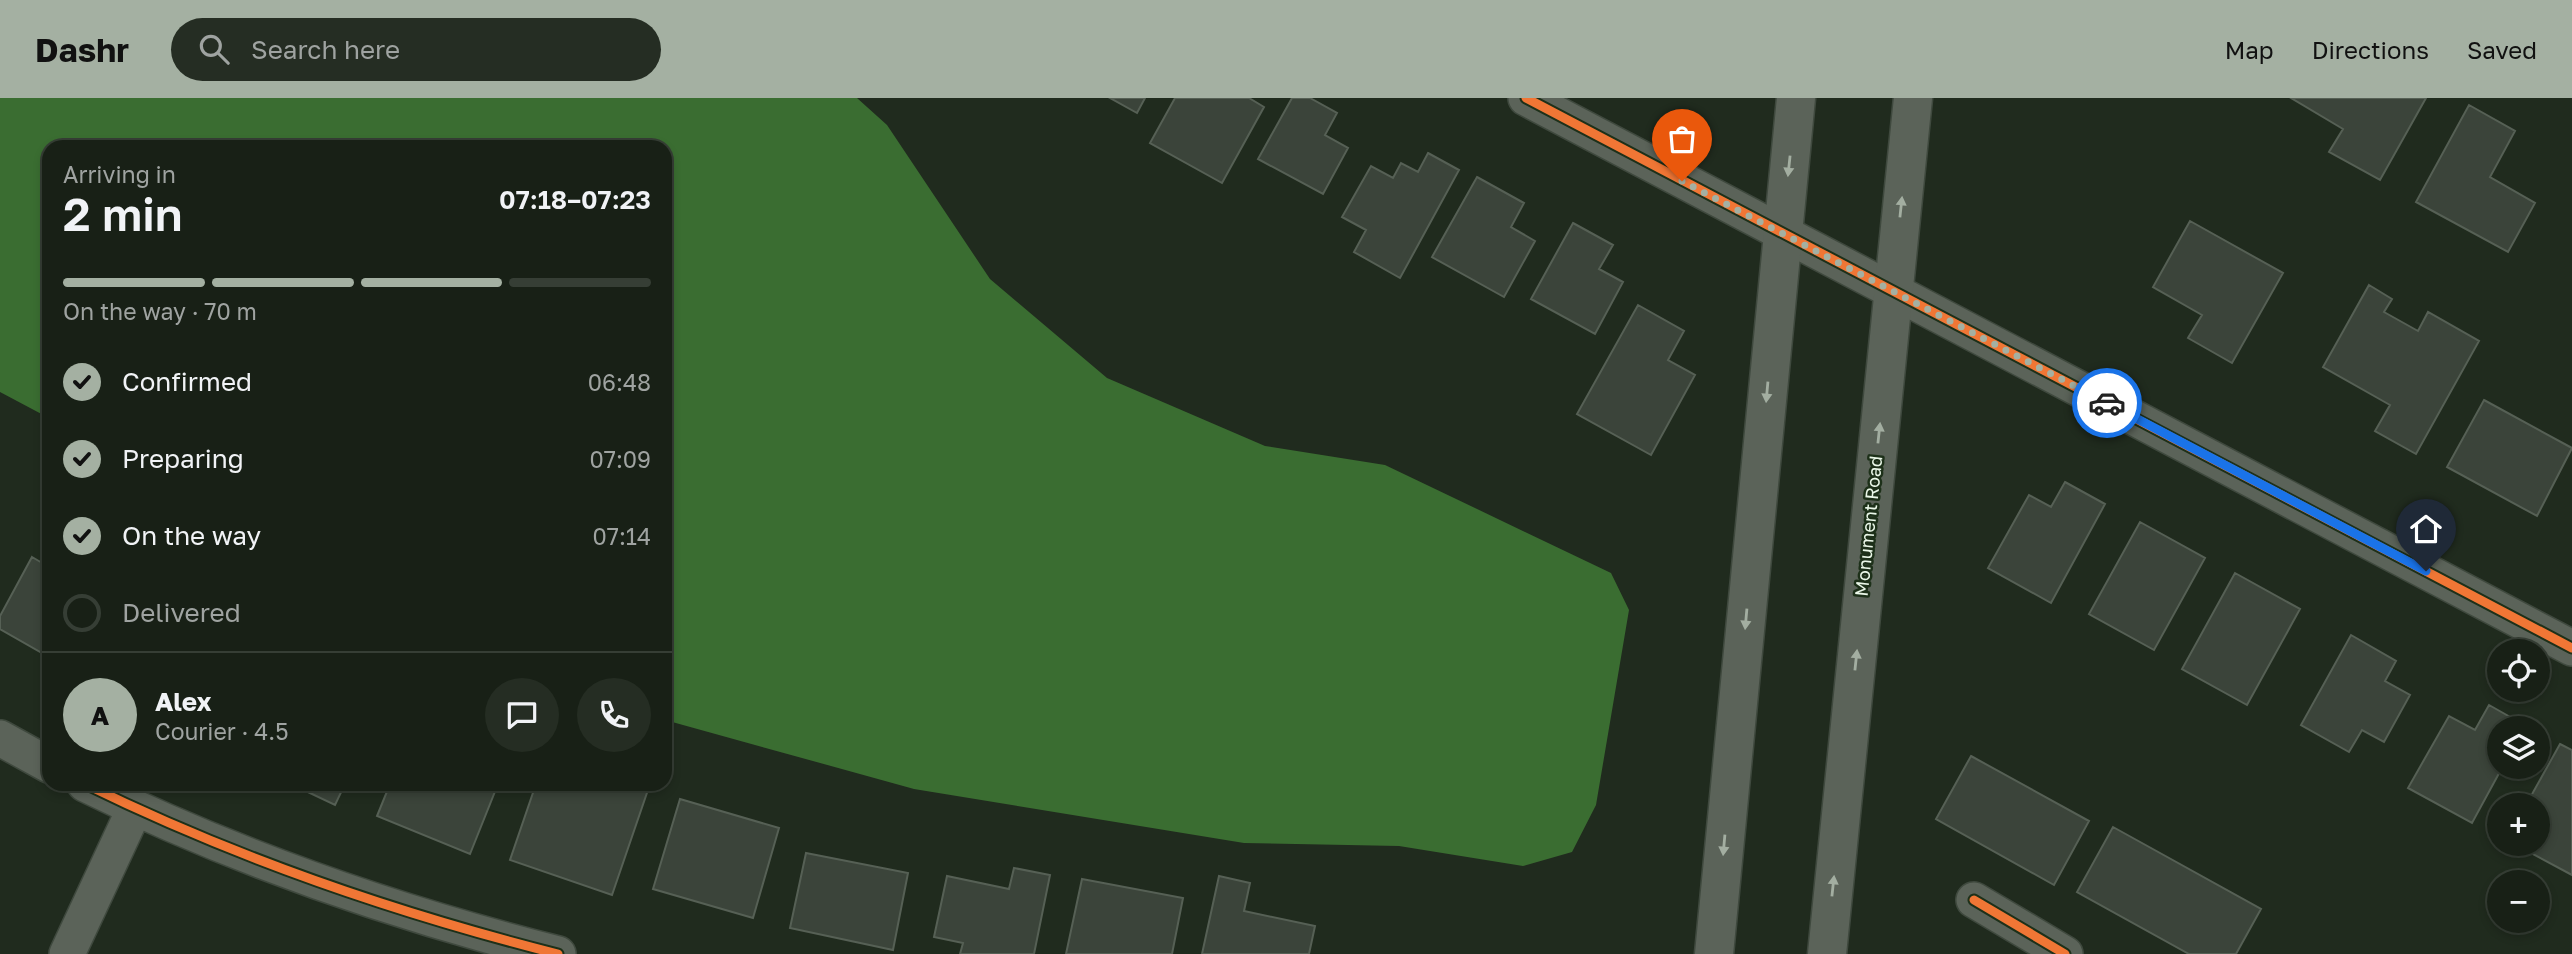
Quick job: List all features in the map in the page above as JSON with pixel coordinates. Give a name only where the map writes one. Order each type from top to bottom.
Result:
[{"type":"main road","points":[[1714,954],[1796,98]]},
{"type":"main road","name":"Monument Road","points":[[1827,954],[1913,98]]},
{"type":"street","points":[[1526,98],[2572,648]]},
{"type":"street","points":[[0,738],[42,761]]},
{"type":"street","points":[[100,791],[302,878],[555,954]]},
{"type":"street","points":[[67,954],[135,808]]},
{"type":"street","points":[[1973,900],[2065,954]]},
{"type":"shaded area","points":[[0,98],[857,98],[887,125],[990,279],[1107,378],[1265,446],[1385,465],[1611,573],[1629,610],[1596,805],[1572,852],[1523,866],[1399,846],[1244,843],[914,789],[672,722],[672,140],[42,140],[42,414],[0,392]]},
{"type":"building","points":[[1110,98],[1145,98],[1137,113]]},
{"type":"building","points":[[1175,98],[1249,98],[1264,107],[1222,183],[1150,143]]},
{"type":"building","points":[[1292,98],[1310,98],[1337,113],[1325,135],[1348,148],[1323,194],[1258,159]]},
{"type":"building","points":[[2291,98],[2426,98],[2380,180],[2329,152],[2343,129]]},
{"type":"building","points":[[2469,105],[2515,131],[2490,177],[2535,203],[2508,252],[2416,202]]},
{"type":"building","points":[[1428,153],[1459,170],[1400,278],[1354,252],[1366,230],[1342,217],[1371,166],[1393,178],[1401,163],[1418,172]]},
{"type":"building","points":[[1477,177],[1524,203],[1511,227],[1535,241],[1504,297],[1432,257]]},
{"type":"building","points":[[2190,221],[2283,273],[2232,363],[2188,338],[2202,315],[2153,287]]},
{"type":"building","points":[[1573,223],[1613,245],[1599,269],[1623,282],[1595,334],[1531,299]]},
{"type":"building","points":[[2369,285],[2392,299],[2384,312],[2418,331],[2428,312],[2479,341],[2416,454],[2375,431],[2390,405],[2323,367]]},
{"type":"building","points":[[1638,305],[1684,331],[1668,360],[1695,375],[1651,455],[1577,414]]},
{"type":"building","points":[[2484,400],[2572,448],[2537,516],[2447,467]]},
{"type":"building","points":[[2065,482],[2105,504],[2051,603],[1988,568],[2029,495],[2051,507]]},
{"type":"building","points":[[2140,522],[2205,558],[2154,650],[2089,614]]},
{"type":"building","points":[[32,557],[42,563],[42,653],[0,629],[0,616]]},
{"type":"building","points":[[2235,573],[2300,609],[2247,705],[2182,669]]},
{"type":"building","points":[[2351,635],[2396,661],[2385,681],[2410,695],[2384,742],[2362,730],[2349,752],[2301,725]]},
{"type":"building","points":[[2489,705],[2508,716],[2487,716],[2487,779],[2496,779],[2472,823],[2408,788],[2449,716],[2475,730]]},
{"type":"building","points":[[2560,744],[2572,750],[2572,875],[2536,856],[2550,856],[2550,793],[2533,793],[2540,779],[2550,779],[2550,762]]},
{"type":"building","points":[[1971,756],[2089,821],[2054,885],[1936,819]]},
{"type":"building","points":[[306,791],[342,791],[335,805]]},
{"type":"building","points":[[387,791],[495,791],[470,854],[377,816]]},
{"type":"building","points":[[534,791],[648,791],[612,895],[510,860]]},
{"type":"building","points":[[680,799],[779,828],[753,918],[653,889]]},
{"type":"building","points":[[2113,827],[2261,909],[2236,954],[2189,954],[2077,892]]},
{"type":"building","points":[[806,853],[908,873],[893,950],[790,928]]},
{"type":"building","points":[[1014,868],[1050,875],[1034,954],[960,954],[963,943],[934,937],[947,876],[1009,889]]},
{"type":"building","points":[[1219,876],[1250,883],[1244,911],[1315,926],[1309,954],[1202,954]]},
{"type":"building","points":[[1082,879],[1183,898],[1172,954],[1066,954]]},
{"type":"cycle path","points":[[1526,98],[2572,648]]},
{"type":"cycle path","points":[[100,791],[200,836],[317,881],[437,921],[558,954]]},
{"type":"cycle path","points":[[1974,900],[2065,954]]},
{"type":"way so far","points":[[1682,181],[2107,403]]},
{"type":"route","points":[[2107,403],[2426,571]]}]
